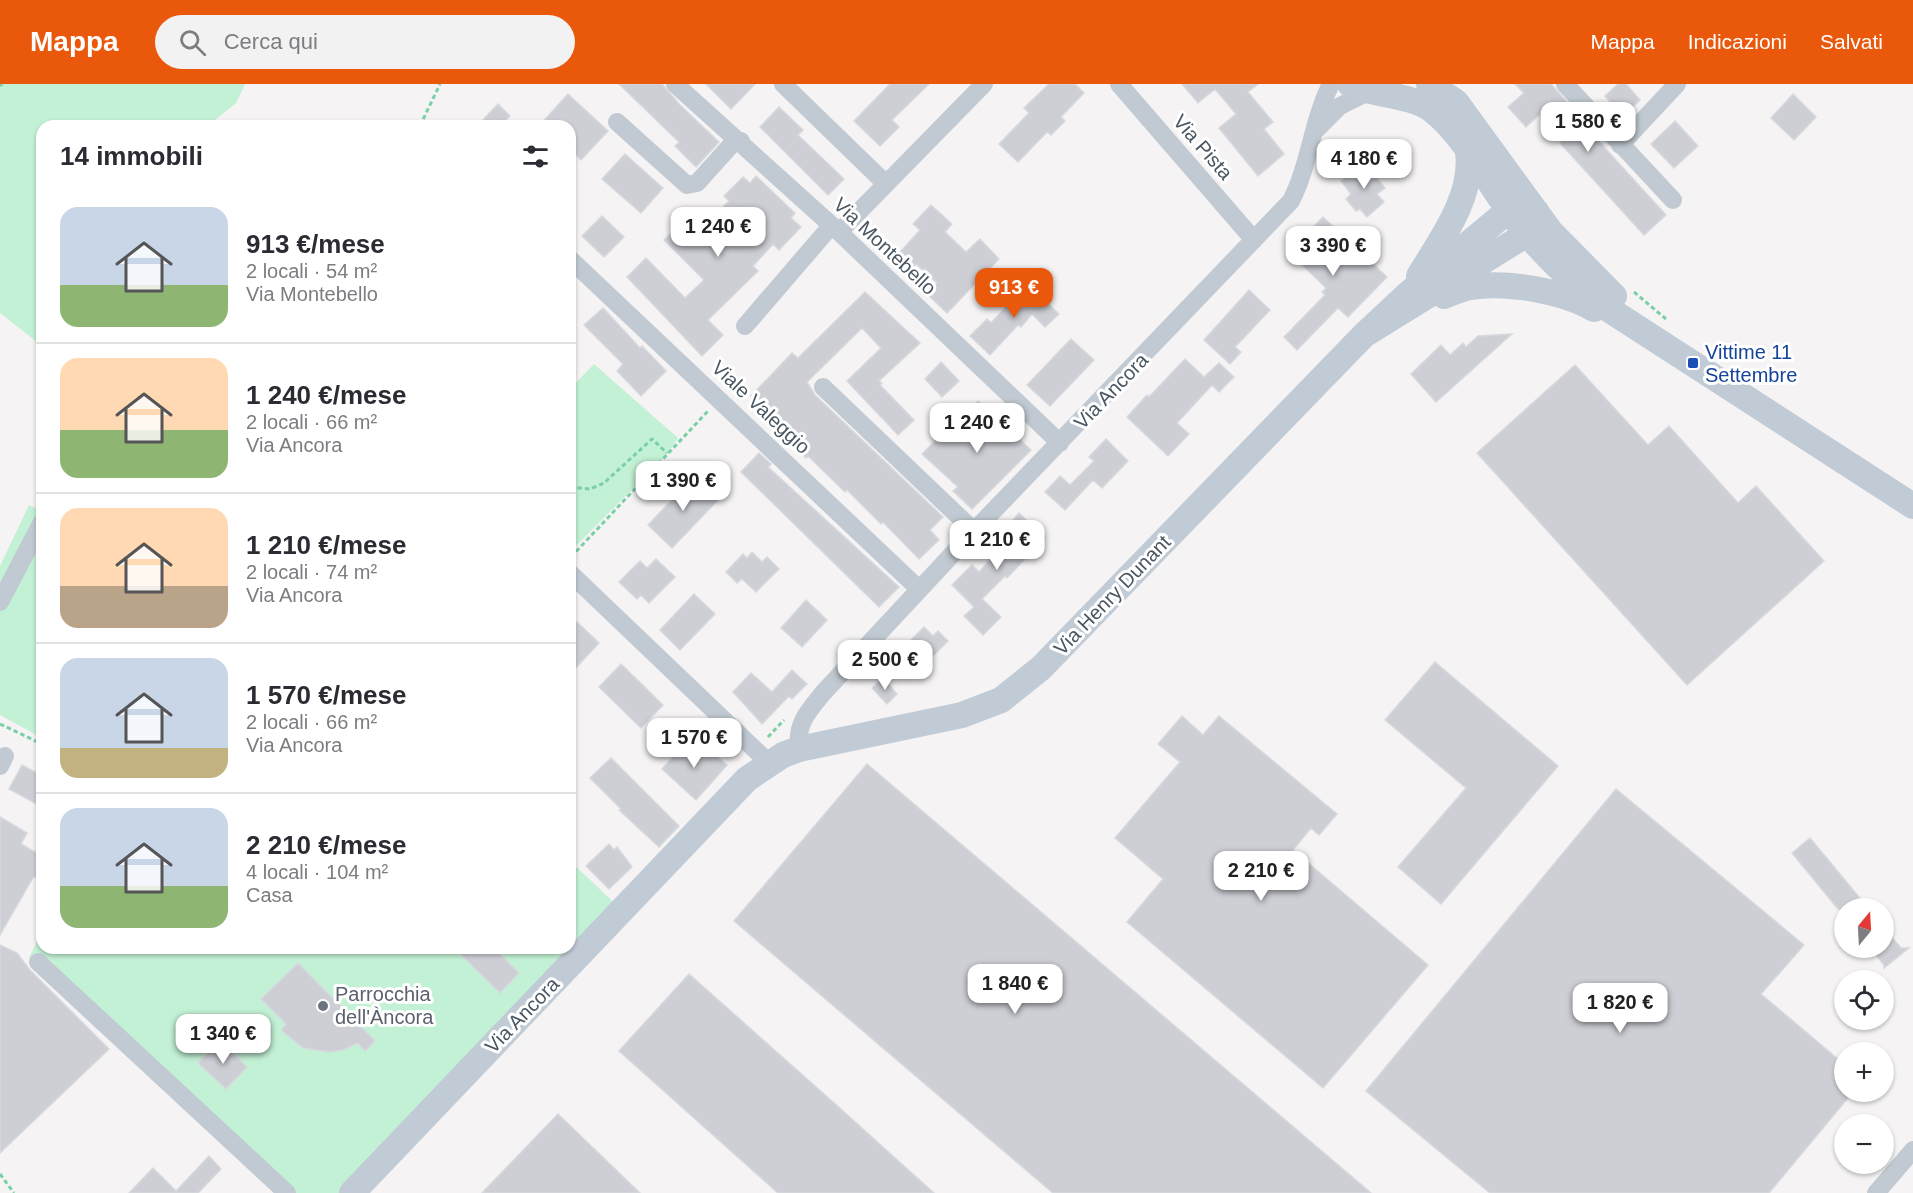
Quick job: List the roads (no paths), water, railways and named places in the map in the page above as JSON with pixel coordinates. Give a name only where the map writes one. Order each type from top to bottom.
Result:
[{"type":"main road","points":[[1429,84],[1456,102],[1532,223]]},
{"type":"main road","points":[[1373,88],[1431,110],[1456,135],[1509,210],[1550,231],[1598,282],[1690,361]]},
{"type":"main road","points":[[1412,299],[1460,201],[1469,170],[1468,153]]},
{"type":"main road","points":[[1412,299],[1509,210]]},
{"type":"main road","points":[[1412,299],[1532,223]]},
{"type":"main road","points":[[1412,299],[1471,287],[1528,287],[1586,304],[1690,361],[1913,506]]},
{"type":"main road","name":"Via Henry Dunant","points":[[770,763],[799,749],[962,715],[1001,700],[1041,668],[1364,335],[1412,299]]},
{"type":"main road","name":"Via Ancora","points":[[352,1193],[747,779],[770,763]]},
{"type":"street","name":"Via Montebello","points":[[675,84],[741,141],[1060,443]]},
{"type":"street","points":[[783,84],[885,183]]},
{"type":"street","name":"Via Pista","points":[[1119,84],[1254,240]]},
{"type":"street","name":"Via Ancora","points":[[799,749],[798,736],[803,716],[919,589],[1291,201],[1331,84]]},
{"type":"street","points":[[1565,84],[1620,146],[1673,200]]},
{"type":"street","points":[[1620,146],[1677,84]]},
{"type":"street","points":[[745,326],[835,229],[885,183],[971,88]]},
{"type":"street","name":"Via Ancora","points":[[1316,130],[1340,106],[1373,88]]},
{"type":"street","points":[[617,122],[687,184],[697,183],[732,144],[741,141]]},
{"type":"street","name":"Viale Valeggio","points":[[576,265],[919,589]]},
{"type":"street","points":[[823,387],[975,531]]},
{"type":"street","points":[[0,602],[36,533]]},
{"type":"street","points":[[576,579],[770,763]]},
{"type":"street","points":[[38,962],[287,1193]]},
{"type":"street","points":[[1876,1193],[1913,1150]]},
{"type":"place","name":"Vittime 11 Settembre","points":[[1693,363]]},
{"type":"place","name":"Parrocchia dell'Àncora","points":[[323,1006]]}]
